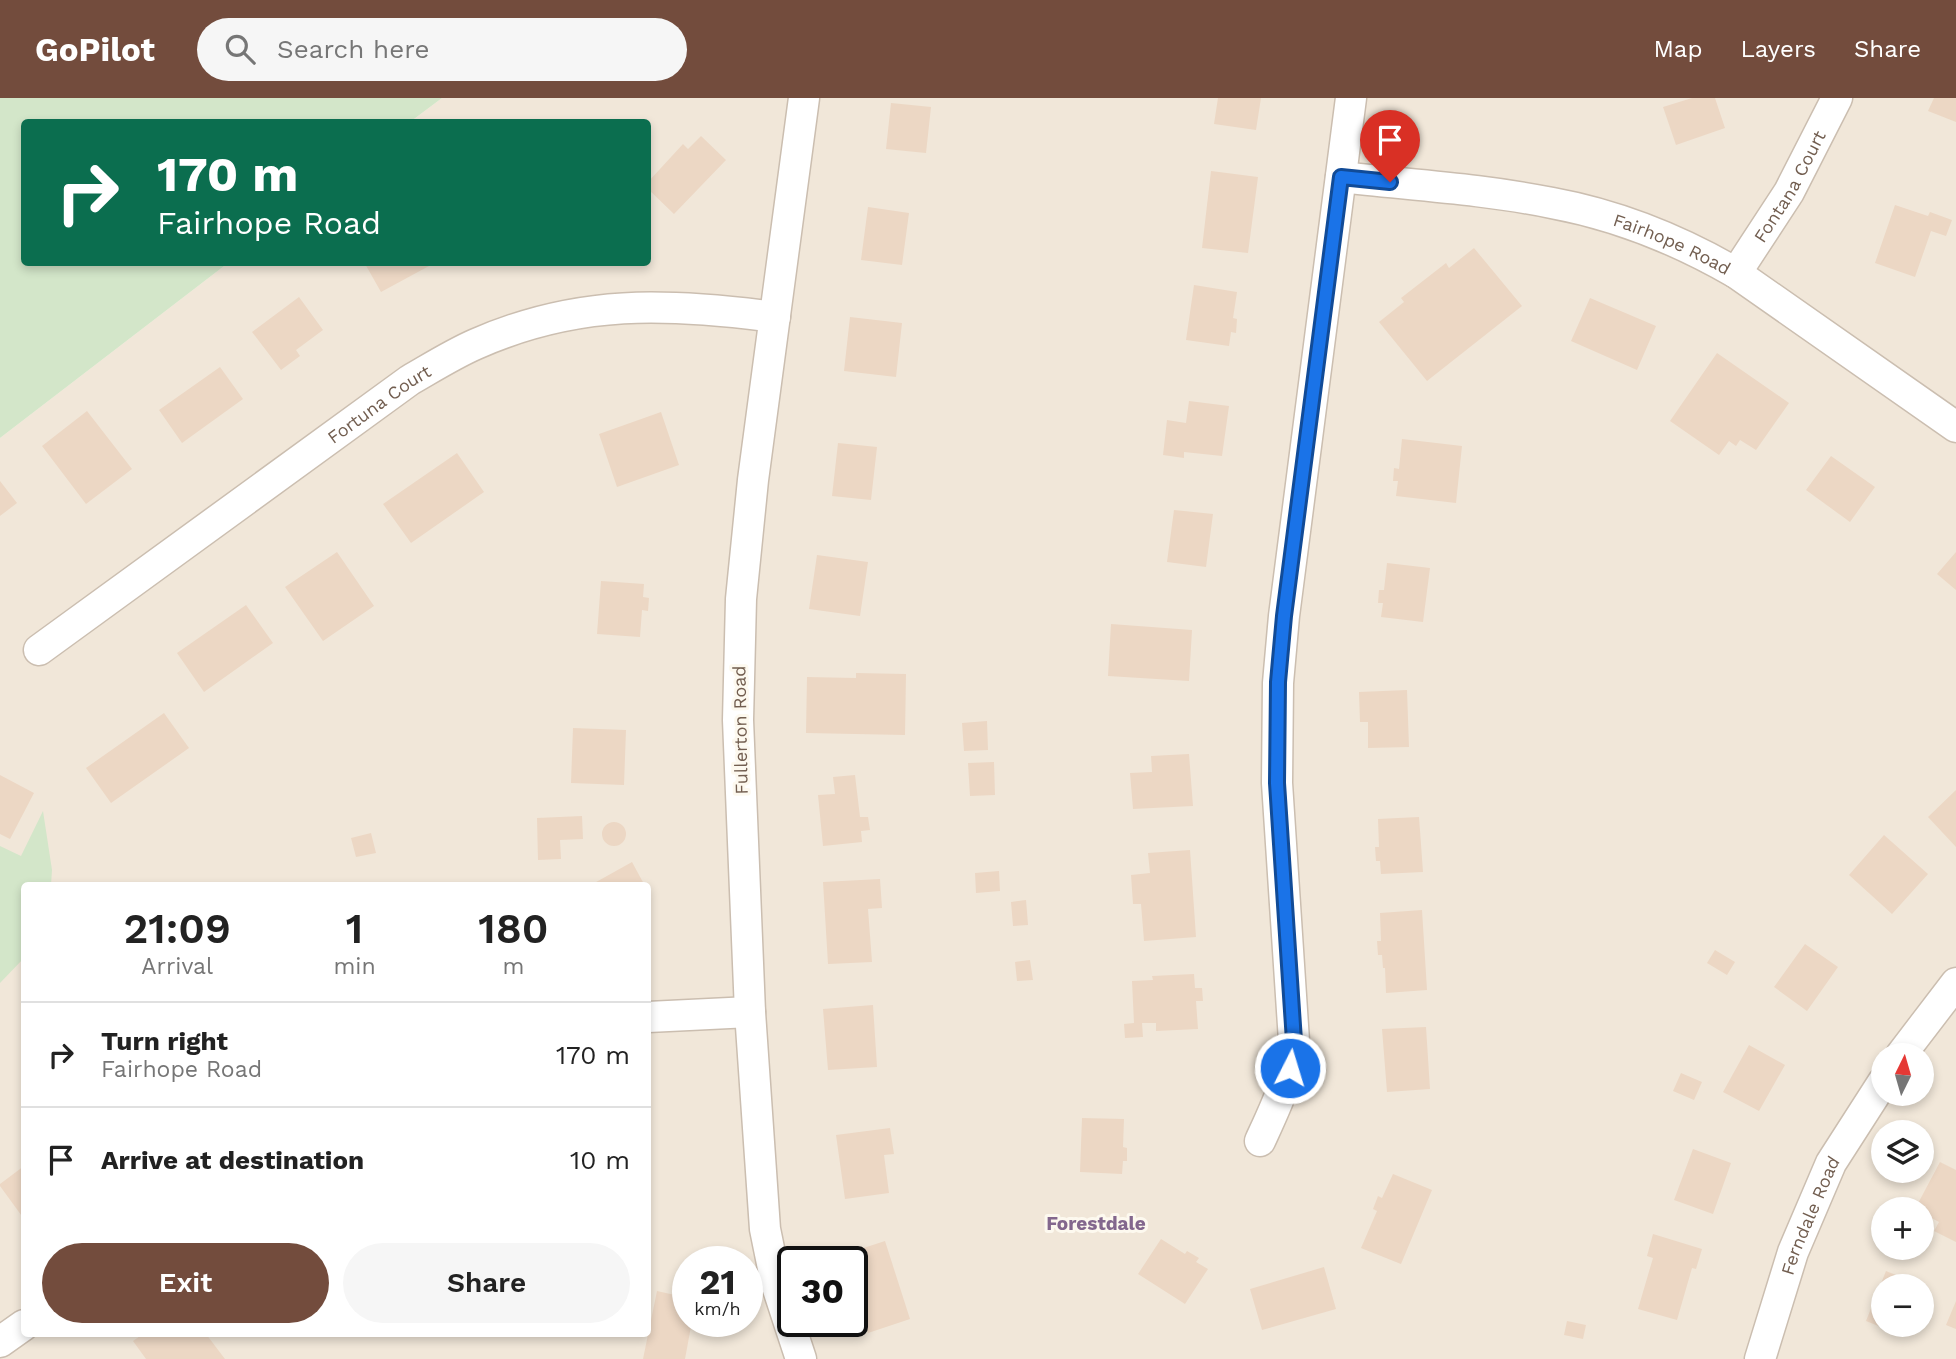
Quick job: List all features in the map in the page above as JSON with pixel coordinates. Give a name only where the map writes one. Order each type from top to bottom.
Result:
[{"type":"street","name":"Fullerton Road","points":[[801,1359],[776,1283],[765,1229],[750,1012],[738,720],[738,658],[741,599],[754,480],[804,98]]},
{"type":"street","points":[[1260,1141],[1282,1096],[1294,1041],[1277,783],[1278,682],[1284,616],[1351,98]]},
{"type":"street","name":"Fontana Court","points":[[1736,273],[1789,192],[1838,98]]},
{"type":"street","name":"Fairhope Road","points":[[1341,177],[1554,203],[1640,227],[1704,255],[1736,273],[1956,427]]},
{"type":"street","name":"Fortuna Court","points":[[39,650],[410,380],[475,344],[533,323],[593,310],[654,306],[716,309],[775,317]]},
{"type":"street","points":[[1910,1043],[1956,983]]},
{"type":"street","points":[[651,1017],[750,1012]]},
{"type":"street","name":"Ferndale Road","points":[[1760,1359],[1793,1252],[1831,1163],[1871,1101]]},
{"type":"street","points":[[0,1342],[21,1327]]},
{"type":"shaded area","points":[[442,98],[1956,98],[1956,1359],[0,1359],[0,438],[224,266],[651,266],[651,119],[414,119]]},
{"type":"green space","points":[[0,98],[442,98],[414,119],[21,119],[21,266],[224,266],[0,438]]},
{"type":"green space","points":[[43,811],[52,870],[51,882],[21,882],[21,961],[0,983],[0,846],[21,856]]},
{"type":"building","points":[[1218,98],[1261,98],[1256,130],[1214,124]]},
{"type":"building","points":[[1692,98],[1715,98],[1725,128],[1676,145],[1663,107]]},
{"type":"building","points":[[1934,98],[1956,98],[1956,122],[1928,111]]},
{"type":"building","points":[[891,103],[931,107],[926,153],[886,149]]},
{"type":"building","points":[[701,136],[726,160],[674,214],[651,192],[651,179],[683,144],[688,149]]},
{"type":"building","points":[[1211,171],[1258,177],[1248,253],[1202,248]]},
{"type":"building","points":[[1895,205],[1928,216],[1930,212],[1952,220],[1946,236],[1931,231],[1915,277],[1875,263]]},
{"type":"building","points":[[868,207],[909,213],[902,265],[861,260]]},
{"type":"building","points":[[1474,248],[1522,306],[1427,381],[1379,322],[1404,302],[1401,298],[1446,263],[1449,268]]},
{"type":"building","points":[[366,266],[429,266],[381,292]]},
{"type":"building","points":[[1194,285],[1237,292],[1233,318],[1237,319],[1236,333],[1231,332],[1229,346],[1186,340]]},
{"type":"building","points":[[299,297],[323,330],[296,350],[300,356],[281,370],[252,332]]},
{"type":"building","points":[[1590,298],[1656,326],[1637,370],[1571,341]]},
{"type":"building","points":[[850,317],[902,323],[896,377],[844,371]]},
{"type":"building","points":[[1717,353],[1789,403],[1756,450],[1740,440],[1736,446],[1729,441],[1719,455],[1670,421]]},
{"type":"building","points":[[220,367],[243,399],[182,443],[159,410]]},
{"type":"building","points":[[1189,401],[1229,406],[1222,456],[1184,452],[1184,458],[1163,455],[1167,420],[1186,423]]},
{"type":"building","points":[[87,411],[132,469],[86,504],[42,446]]},
{"type":"building","points":[[661,412],[679,465],[617,487],[599,434]]},
{"type":"building","points":[[1402,439],[1462,446],[1456,503],[1396,496],[1398,481],[1393,481],[1394,468],[1399,469]]},
{"type":"building","points":[[838,443],[877,447],[871,500],[832,496]]},
{"type":"building","points":[[457,453],[484,492],[411,543],[383,504]]},
{"type":"building","points":[[1831,456],[1875,487],[1850,522],[1806,490]]},
{"type":"building","points":[[0,481],[17,503],[0,516]]},
{"type":"building","points":[[1174,510],[1213,514],[1206,567],[1167,562]]},
{"type":"building","points":[[337,552],[374,606],[323,641],[285,587]]},
{"type":"building","points":[[1956,552],[1956,590],[1937,574]]},
{"type":"building","points":[[817,555],[868,562],[860,616],[809,609]]},
{"type":"building","points":[[1387,563],[1430,568],[1423,622],[1381,617],[1383,603],[1378,603],[1379,590],[1384,590]]},
{"type":"building","points":[[601,581],[644,584],[643,597],[649,598],[648,611],[642,610],[640,637],[597,634]]},
{"type":"building","points":[[246,605],[273,643],[204,692],[177,653]]},
{"type":"building","points":[[1111,624],[1192,630],[1189,681],[1108,676]]},
{"type":"building","points":[[856,673],[906,674],[905,735],[806,733],[807,677],[856,678]]},
{"type":"building","points":[[1407,690],[1409,747],[1368,748],[1368,722],[1360,722],[1359,692]]},
{"type":"building","points":[[164,713],[189,748],[111,803],[86,768]]},
{"type":"building","points":[[987,721],[988,750],[964,751],[962,723]]},
{"type":"building","points":[[573,728],[626,730],[624,785],[571,783]]},
{"type":"building","points":[[1189,754],[1193,806],[1133,809],[1130,773],[1152,772],[1151,756]]},
{"type":"building","points":[[994,762],[995,795],[970,796],[968,763]]},
{"type":"building","points":[[0,775],[34,793],[10,839],[0,834]]},
{"type":"building","points":[[855,775],[860,817],[868,817],[870,830],[861,831],[862,842],[823,846],[818,795],[835,794],[833,777]]},
{"type":"building","points":[[1956,790],[1956,847],[1928,817]]},
{"type":"building","points":[[582,816],[583,839],[560,840],[561,859],[538,860],[537,818]]},
{"type":"building","points":[[1419,817],[1423,872],[1381,874],[1375,847],[1379,847],[1378,819]]},
{"type":"building","points":[[614,822],[623,825],[626,834],[623,843],[614,846],[605,843],[602,834],[605,825]]},
{"type":"building","points":[[371,833],[376,853],[356,857],[351,838]]},
{"type":"building","points":[[1884,835],[1928,874],[1892,914],[1849,875]]},
{"type":"building","points":[[1190,850],[1196,937],[1144,941],[1141,904],[1133,904],[1131,875],[1150,873],[1148,853]]},
{"type":"building","points":[[632,862],[643,882],[596,882]]},
{"type":"building","points":[[999,871],[1000,891],[976,893],[975,873]]},
{"type":"building","points":[[880,879],[882,908],[868,909],[872,962],[828,964],[823,882]]},
{"type":"building","points":[[1026,900],[1028,925],[1013,926],[1011,902]]},
{"type":"building","points":[[1422,910],[1427,990],[1386,993],[1385,968],[1382,955],[1378,955],[1377,941],[1381,941],[1380,913]]},
{"type":"building","points":[[1805,944],[1838,967],[1807,1011],[1774,987]]},
{"type":"building","points":[[1715,950],[1735,962],[1727,975],[1707,963]]},
{"type":"building","points":[[1030,960],[1033,980],[1017,981],[1015,962]]},
{"type":"building","points":[[1194,974],[1195,988],[1202,988],[1203,1001],[1196,1001],[1198,1029],[1156,1031],[1156,1023],[1142,1023],[1143,1037],[1125,1038],[1124,1024],[1134,1023],[1132,981],[1153,980],[1152,976]]},
{"type":"building","points":[[873,1005],[877,1067],[828,1070],[823,1009]]},
{"type":"building","points":[[1426,1027],[1430,1089],[1387,1092],[1382,1029]]},
{"type":"building","points":[[1749,1045],[1785,1065],[1759,1111],[1723,1092]]},
{"type":"building","points":[[1681,1073],[1702,1082],[1694,1100],[1673,1091]]},
{"type":"building","points":[[1082,1118],[1124,1119],[1123,1147],[1127,1148],[1127,1161],[1123,1161],[1122,1174],[1080,1172]]},
{"type":"building","points":[[890,1128],[894,1154],[884,1155],[889,1193],[845,1199],[836,1135]]},
{"type":"building","points":[[1693,1149],[1731,1163],[1713,1214],[1674,1200]]},
{"type":"building","points":[[1940,1162],[1956,1170],[1956,1242],[1934,1231],[1939,1222],[1934,1219],[1934,1197],[1921,1197],[1929,1183],[1934,1183],[1934,1173]]},
{"type":"building","points":[[21,1168],[21,1215],[0,1186]]},
{"type":"building","points":[[1393,1174],[1432,1190],[1401,1264],[1361,1248],[1377,1211],[1373,1209],[1378,1196],[1382,1198]]},
{"type":"building","points":[[1653,1234],[1702,1249],[1696,1269],[1692,1268],[1677,1320],[1638,1309],[1653,1258],[1647,1256]]},
{"type":"building","points":[[1161,1239],[1185,1254],[1187,1251],[1199,1258],[1196,1262],[1208,1269],[1185,1304],[1138,1274]]},
{"type":"building","points":[[885,1241],[910,1319],[868,1333],[868,1247]]},
{"type":"building","points":[[1324,1267],[1336,1309],[1262,1330],[1250,1289]]},
{"type":"building","points":[[657,1291],[672,1294],[672,1337],[689,1337],[685,1359],[643,1359],[648,1337],[651,1337],[651,1320]]},
{"type":"building","points":[[1956,1301],[1956,1329],[1946,1325]]},
{"type":"building","points":[[1871,1308],[1871,1323],[1866,1321]]},
{"type":"building","points":[[1567,1321],[1586,1325],[1583,1339],[1564,1335]]},
{"type":"building","points":[[139,1337],[208,1337],[225,1359],[146,1359],[133,1341]]},
{"type":"district","name":"Forestdale","points":[[1096,1223]]},
{"type":"route","points":[[1290,1068],[1294,1041],[1277,783],[1278,682],[1284,616],[1341,177],[1390,182]]}]
